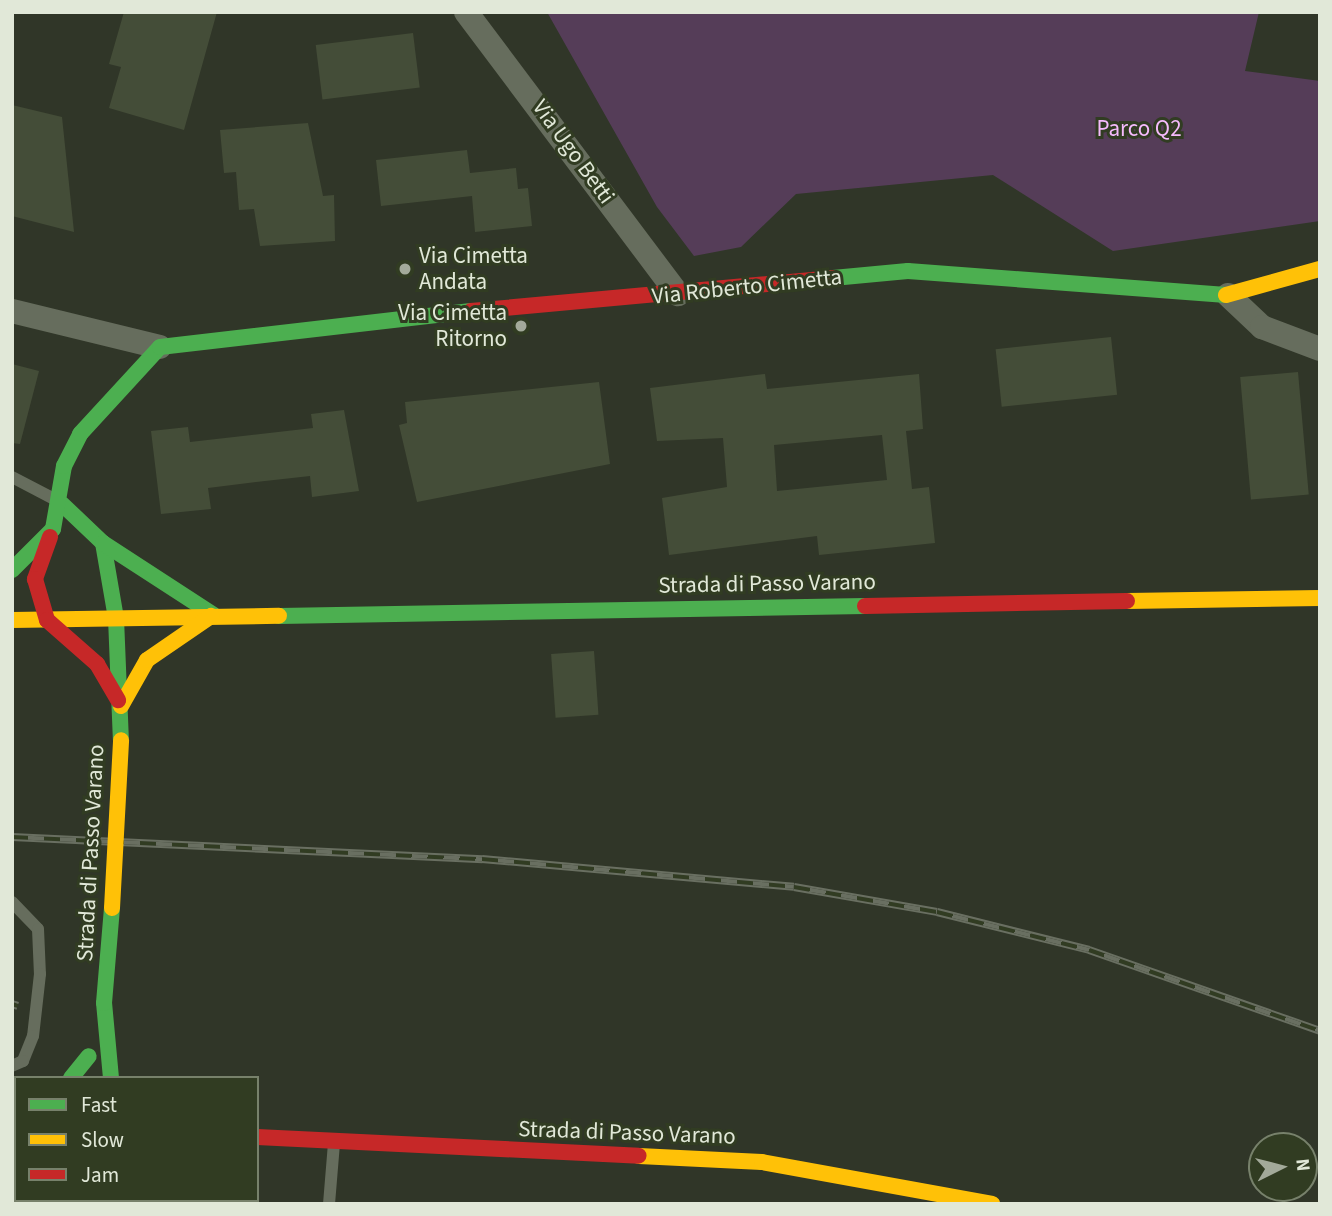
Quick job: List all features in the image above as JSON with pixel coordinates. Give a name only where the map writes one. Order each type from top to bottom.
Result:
[{"type":"street","name":"Via Ugo Betti","points":[[466,12],[678,294]]},
{"type":"street","points":[[1228,295],[1320,269]]},
{"type":"street","name":"Via Roberto Cimetta","points":[[160,347],[280,329],[908,271],[1228,295]]},
{"type":"street","points":[[1228,295],[1262,327],[1320,349]]},
{"type":"street","points":[[12,311],[160,347],[80,434],[64,466],[62,504],[35,579],[47,620]]},
{"type":"street","points":[[62,504],[103,542],[214,615],[148,660],[121,706]]},
{"type":"street","points":[[12,570],[53,529]]},
{"type":"street","name":"Strada di Passo Varano","points":[[103,542],[116,618],[121,706],[112,908],[104,1003],[111,1076]]},
{"type":"street","name":"Strada di Passo Varano","points":[[12,621],[214,615],[1320,598]]},
{"type":"street","name":"Strada di Passo Varano","points":[[47,620],[97,664],[121,706]]},
{"type":"street","name":"Strada di Passo Varano","points":[[89,1076],[89,1056],[104,1003]]},
{"type":"street","name":"Strada di Passo Varano","points":[[106,1036],[130,1076]]},
{"type":"street","name":"Strada di Passo Varano","points":[[73,1076],[89,1056]]},
{"type":"street","name":"Strada di Passo Varano","points":[[259,1137],[762,1162],[992,1204]]},
{"type":"lane","points":[[12,477],[62,504]]},
{"type":"lane","points":[[12,902],[38,929],[40,974],[33,1036],[23,1061],[12,1066]]},
{"type":"lane","points":[[329,1204],[334,1142]]},
{"type":"green space","name":"Parco Q2","points":[[547,12],[1259,12],[1245,71],[1320,81],[1320,221],[1113,251],[993,175],[796,194],[741,247],[694,256],[657,207]]},
{"type":"building","points":[[124,12],[217,12],[184,130],[109,108],[121,67],[109,64]]},
{"type":"building","points":[[413,33],[420,88],[322,100],[316,45]]},
{"type":"building","points":[[12,105],[62,117],[74,232],[12,216]]},
{"type":"building","points":[[308,123],[323,196],[334,195],[335,241],[260,246],[254,209],[239,210],[236,172],[224,173],[220,130]]},
{"type":"building","points":[[467,150],[470,173],[516,168],[518,189],[528,188],[532,226],[475,232],[472,196],[381,206],[376,160]]},
{"type":"building","points":[[1111,337],[1117,395],[1002,407],[996,349]]},
{"type":"building","points":[[12,364],[39,371],[20,444],[12,443]]},
{"type":"building","points":[[1298,372],[1309,495],[1251,500],[1240,377]]},
{"type":"building","points":[[765,374],[767,389],[919,374],[923,429],[906,431],[912,489],[929,487],[935,543],[819,555],[817,536],[669,555],[662,498],[727,487],[723,438],[657,441],[650,388]],"holes":[[[882,435],[887,480],[777,491],[774,445]]]},
{"type":"building","points":[[599,382],[610,464],[417,502],[399,425],[407,423],[405,402]]},
{"type":"building","points":[[344,410],[359,491],[312,497],[310,476],[265,481],[208,488],[211,509],[161,514],[151,431],[188,427],[190,442],[313,428],[311,414]]},
{"type":"building","points":[[594,651],[598,715],[556,718],[551,654]]},
{"type":"railway","points":[[12,837],[482,859],[794,887],[937,912],[1089,950],[1320,1031]]},
{"type":"railway","points":[[12,1004],[18,1006]]},
{"type":"traffic: fast","points":[[833,278],[908,271],[1226,295]]},
{"type":"traffic: fast","points":[[12,570],[53,529],[64,466],[80,434],[160,347],[471,311]]},
{"type":"traffic: fast","points":[[62,504],[103,543],[116,618],[121,740]]},
{"type":"traffic: fast","points":[[103,543],[214,615]]},
{"type":"traffic: fast","points":[[279,616],[865,606]]},
{"type":"traffic: fast","points":[[111,1076],[104,1003],[112,908]]},
{"type":"traffic: fast","points":[[73,1076],[89,1056]]},
{"type":"traffic: slow","points":[[1226,295],[1320,269]]},
{"type":"traffic: slow","points":[[1127,601],[1320,598]]},
{"type":"traffic: slow","points":[[121,706],[147,660],[211,616]]},
{"type":"traffic: slow","points":[[12,620],[279,616]]},
{"type":"traffic: slow","points":[[112,908],[121,740]]},
{"type":"traffic: slow","points":[[639,1156],[762,1162],[992,1204]]},
{"type":"traffic: jam","points":[[471,311],[833,278]]},
{"type":"traffic: jam","points":[[50,537],[35,579],[47,620],[97,664],[118,700]]},
{"type":"traffic: jam","points":[[865,606],[1127,601]]},
{"type":"traffic: jam","points":[[259,1137],[639,1156]]},
{"type":"place","name":"Via Cimetta Andata","points":[[405,269]]},
{"type":"place","name":"Via Cimetta Ritorno","points":[[521,326]]}]
